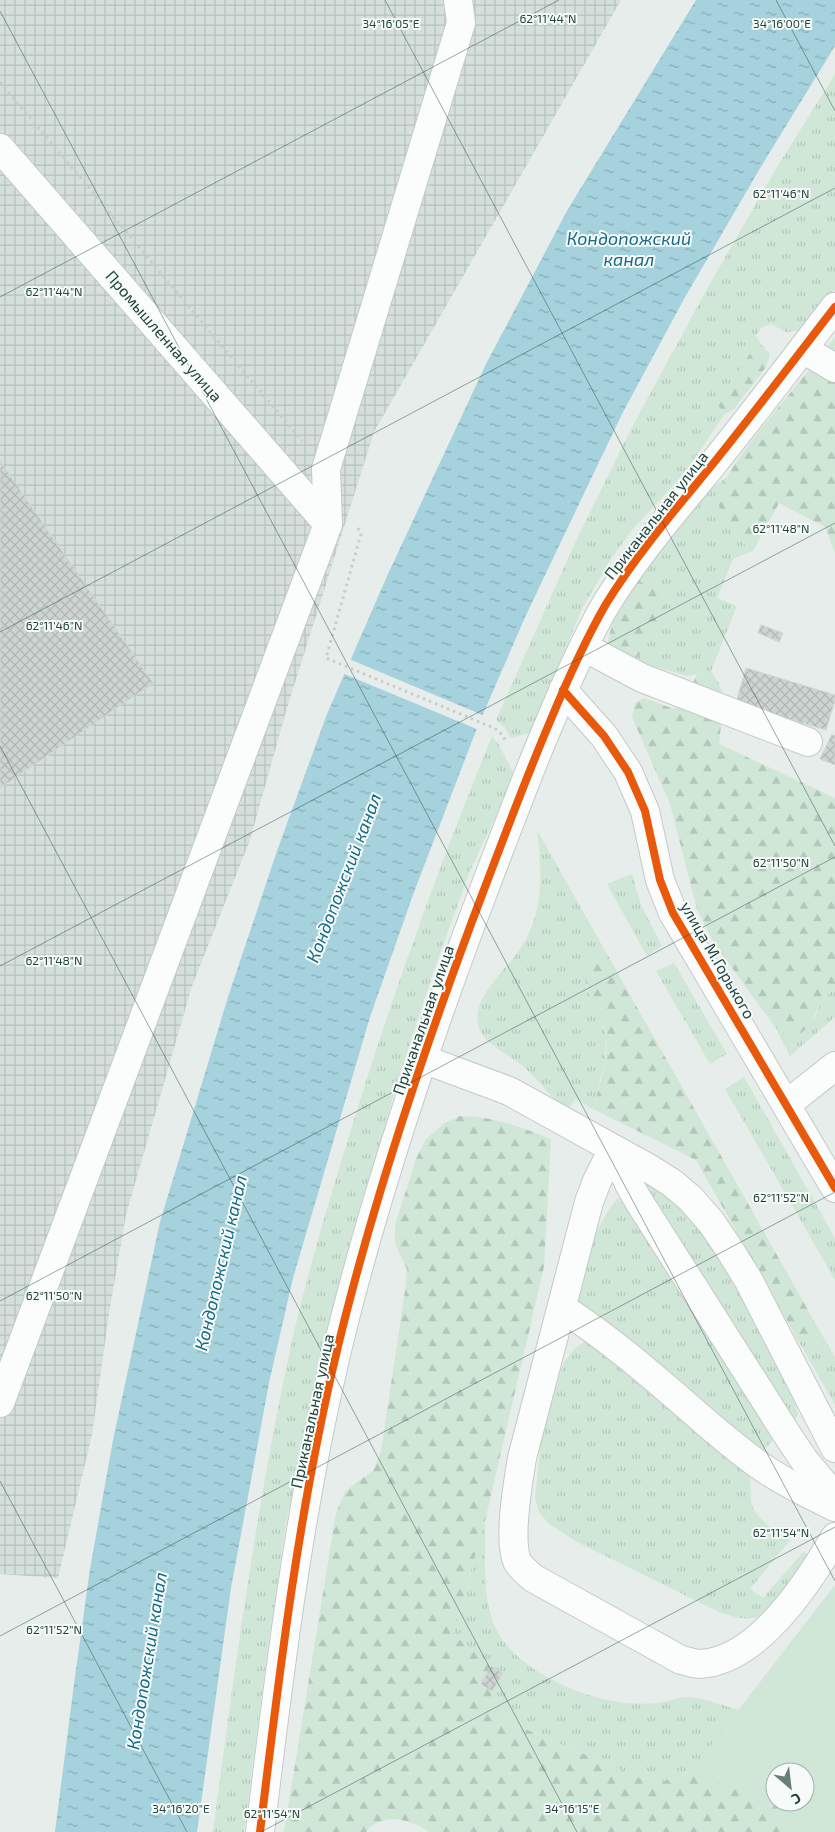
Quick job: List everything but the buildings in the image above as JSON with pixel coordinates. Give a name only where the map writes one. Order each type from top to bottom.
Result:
[{"type":"street","points":[[0,1404],[328,524],[326,469],[461,24],[458,0]]},
{"type":"street","name":"Промышленная улица","points":[[0,148],[328,524]]},
{"type":"street","name":"Приканальная улица","points":[[260,1832],[272,1726],[293,1588],[318,1440],[334,1364],[370,1228],[423,1059],[526,778],[563,690],[584,647],[606,606],[640,553],[835,307]]},
{"type":"street","points":[[802,349],[835,368]]},
{"type":"street","points":[[584,647],[642,678],[808,742]]},
{"type":"street","name":"улица М.Горького","points":[[563,690],[604,736],[628,772],[646,812],[660,880],[673,913],[834,1183]]},
{"type":"street","points":[[423,1059],[509,1091],[672,1183],[692,1199],[711,1222],[749,1281],[835,1448]]},
{"type":"street","points":[[787,1104],[835,1066]]},
{"type":"street","points":[[613,1149],[597,1180],[589,1202],[522,1458],[516,1492],[514,1548],[517,1560],[524,1571],[682,1660],[698,1664],[715,1662],[731,1656],[765,1630],[798,1593],[820,1563],[835,1537]]},
{"type":"street","points":[[613,1149],[638,1200],[788,1436],[804,1460],[835,1497]]},
{"type":"street","points":[[562,1308],[590,1326],[766,1470],[790,1485],[835,1506]]},
{"type":"path","points":[[331,660],[486,724],[499,731],[506,741]]},
{"type":"shaded area","points":[[0,0],[621,0],[374,432],[287,708],[250,840],[192,986],[126,1215],[109,1314],[92,1435],[58,1578],[0,1574]]},
{"type":"green space","points":[[835,74],[835,290],[808,324],[799,331],[786,332],[771,324],[761,328],[756,336],[762,345],[751,353],[717,403],[724,415],[684,474],[632,530],[611,559],[582,609],[533,732],[511,738],[505,728],[496,720],[573,547],[633,425],[708,287],[776,169]]},
{"type":"green space","points":[[835,337],[835,553],[825,527],[779,503],[753,551],[729,529],[721,515],[719,498],[721,489],[734,465]]},
{"type":"green space","points":[[762,345],[770,354],[766,367],[734,409],[724,415],[717,403],[751,352]]},
{"type":"green space","points":[[727,477],[719,498],[734,535],[753,551],[733,559],[717,598],[737,606],[711,671],[687,676],[635,661],[660,623],[636,579],[710,489]]},
{"type":"green space","points":[[636,579],[660,593],[665,603],[661,620],[656,630],[635,661],[616,652],[608,642],[618,609]]},
{"type":"green space","points":[[711,671],[724,697],[719,744],[835,798],[835,987],[821,1002],[807,1028],[790,1038],[775,1027],[732,968],[713,941],[697,909],[670,804],[632,717],[635,703],[644,698],[674,709],[683,705],[697,674]]},
{"type":"green space","points":[[492,736],[499,745],[515,776],[469,873],[431,979],[395,1090],[325,1344],[286,1523],[244,1832],[213,1832],[238,1645],[268,1459],[299,1311],[334,1183],[382,1032],[453,834]]},
{"type":"green space","points":[[537,830],[603,947],[588,961],[586,988],[597,1008],[606,1036],[605,1061],[593,1109],[575,1099],[566,1113],[525,1068],[486,1040],[478,1025],[480,1004],[485,994],[521,948],[538,906],[540,856]]},
{"type":"green space","points":[[632,874],[641,905],[662,946],[647,956],[607,884]]},
{"type":"green space","points":[[603,947],[821,1333],[799,1342],[696,1160],[593,1109],[603,1073],[607,1045],[604,1027],[587,987],[585,968],[589,960]]},
{"type":"green space","points":[[674,963],[727,1054],[710,1064],[656,971]]},
{"type":"green space","points":[[835,987],[835,1017],[790,1056],[775,1027],[790,1037],[814,1019],[821,1002]]},
{"type":"green space","points":[[744,1077],[835,1238],[835,1280],[725,1089]]},
{"type":"green space","points":[[460,1116],[472,1116],[518,1126],[551,1139],[544,1267],[485,1521],[453,1634],[491,1666],[481,1684],[492,1691],[497,1707],[516,1725],[640,1778],[661,1782],[689,1774],[835,1585],[816,1832],[429,1832],[414,1823],[396,1819],[379,1822],[366,1832],[284,1832],[336,1513],[345,1492],[373,1471],[381,1451],[407,1270],[395,1243],[395,1225],[416,1159],[426,1139],[443,1124]]},
{"type":"green space","points":[[637,1181],[652,1183],[682,1204],[734,1279],[791,1389],[798,1414],[792,1427]]},
{"type":"green space","points":[[618,1198],[639,1221],[776,1436],[757,1456],[576,1303],[582,1275],[595,1234]]},
{"type":"green space","points":[[821,1333],[835,1357],[835,1405],[799,1342]]},
{"type":"green space","points":[[596,1340],[750,1472],[751,1501],[756,1513],[766,1524],[790,1540],[750,1589],[763,1598],[803,1552],[809,1555],[786,1590],[764,1613],[757,1617],[738,1618],[719,1612],[575,1541],[548,1523],[539,1512],[535,1499],[540,1446],[554,1390],[564,1362],[575,1348],[584,1342]]},
{"type":"green space","points":[[485,1521],[485,1571],[487,1596],[492,1619],[500,1636],[513,1652],[529,1666],[548,1678],[568,1687],[609,1700],[650,1704],[691,1697],[708,1700],[739,1710],[689,1774],[661,1782],[640,1778],[516,1725],[497,1707],[492,1691],[503,1673],[491,1666],[453,1634]]},
{"type":"green space","points":[[835,1585],[835,1832],[785,1832],[778,1812],[815,1812],[815,1762],[765,1762],[765,1799],[689,1774]]},
{"type":"water","name":"Кондопожский канал","points":[[696,0],[835,0],[835,46],[759,170],[684,299],[622,414],[526,615],[477,728],[414,892],[370,1017],[293,1278],[269,1383],[231,1588],[197,1832],[55,1832],[90,1569],[113,1440],[160,1222],[228,997],[277,851],[327,714],[388,574],[486,364],[568,209]]},
{"type":"pier","points":[[349,659],[485,716],[479,730],[342,673]]},
{"type":"cycle path","points":[[260,1832],[282,1655],[300,1538],[321,1421],[334,1363],[365,1242],[402,1122],[421,1063],[485,887],[555,709],[606,604],[643,550],[743,426],[835,307]]},
{"type":"cycle path","points":[[563,690],[604,736],[628,772],[645,811],[660,880],[673,913],[835,1188]]}]
